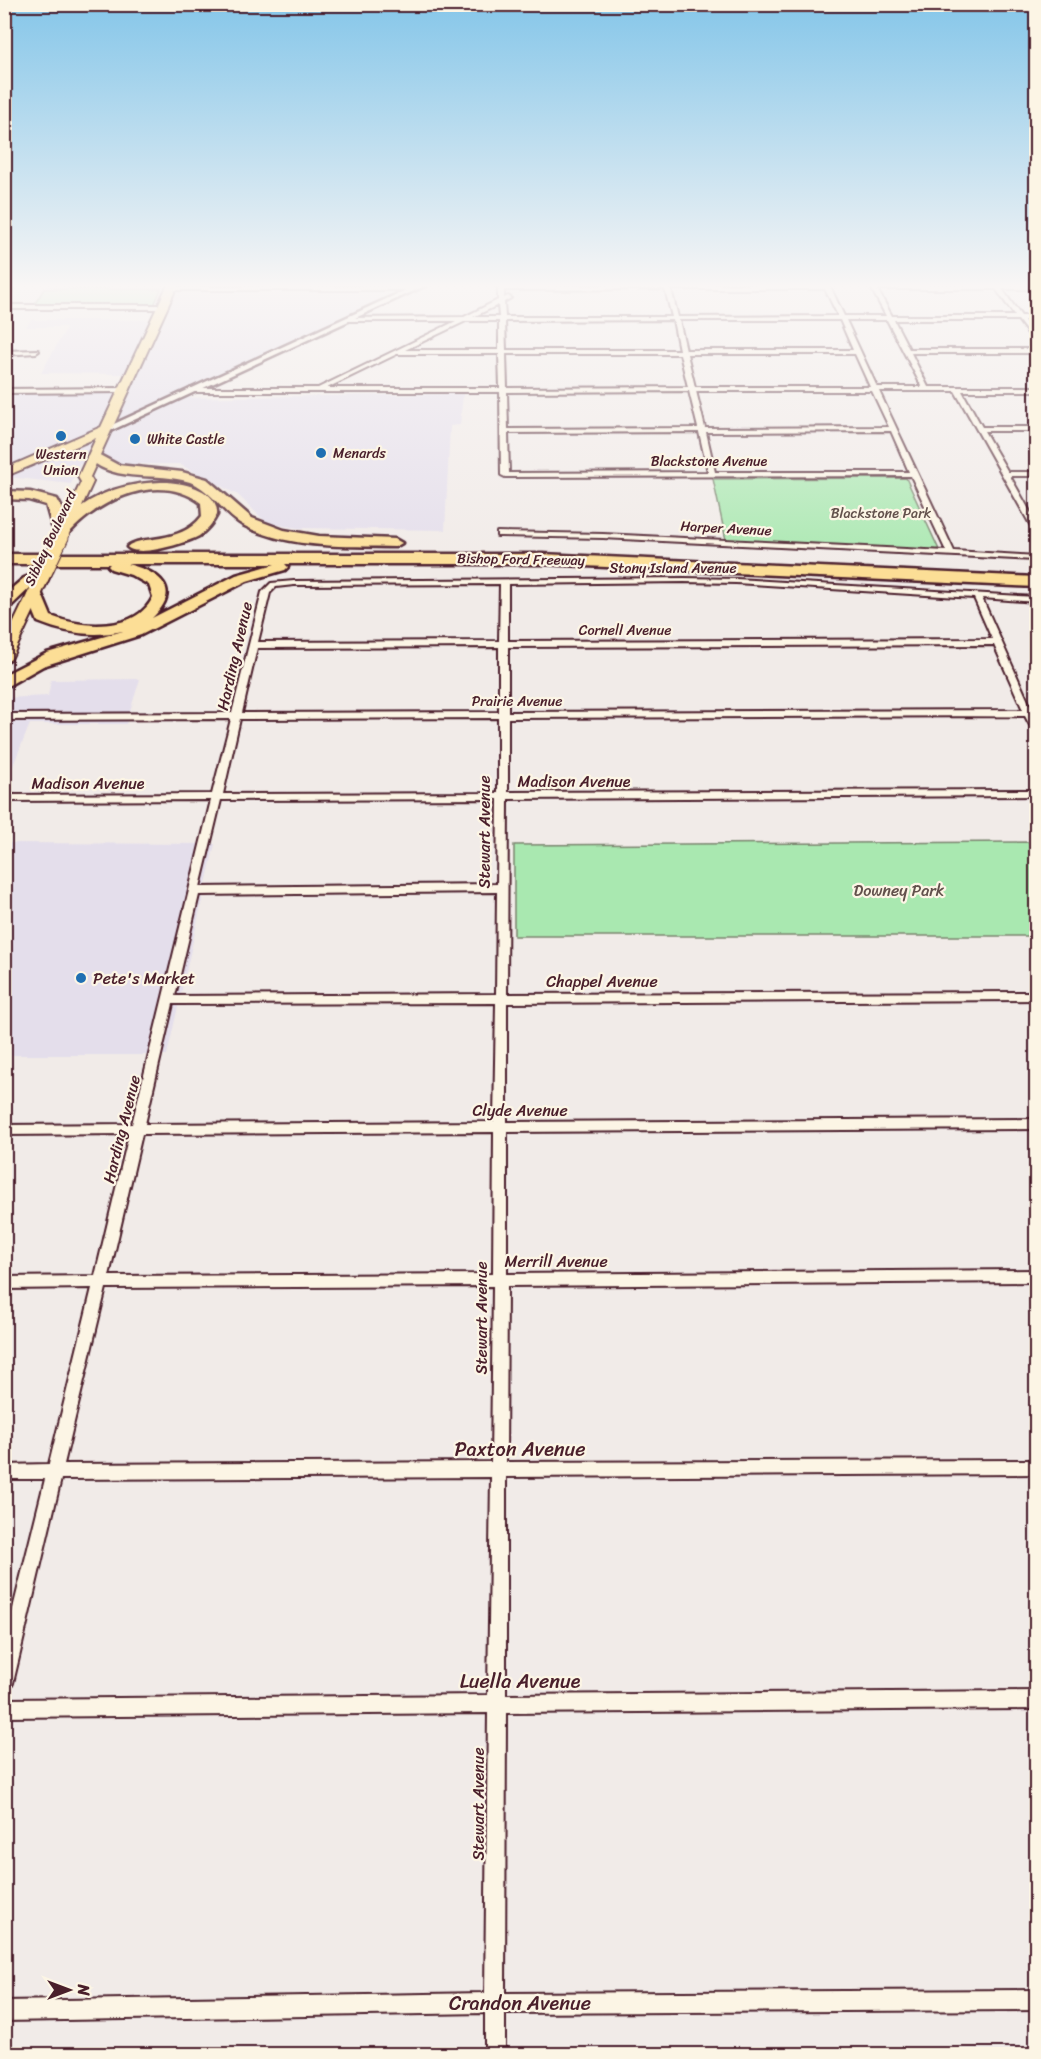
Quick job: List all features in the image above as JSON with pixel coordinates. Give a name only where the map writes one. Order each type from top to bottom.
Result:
[{"type":"highway","points":[[94,455],[107,468],[178,475],[208,484],[245,520],[272,531],[336,541],[416,543]]},
{"type":"highway","points":[[59,531],[96,501],[131,489],[150,487],[185,489],[196,493],[210,506],[210,514],[200,528],[184,537],[147,546],[102,550]]},
{"type":"highway","points":[[4,495],[30,496],[52,502],[56,510],[59,531]]},
{"type":"highway","points":[[437,544],[502,542]]},
{"type":"highway","name":"Bishop Ford Freeway","points":[[4,548],[102,550],[502,542],[1036,573]]},
{"type":"highway","points":[[4,604],[36,580],[44,620],[58,626],[78,630],[98,630],[134,621],[156,606],[161,597],[160,588],[152,578],[141,573],[125,567],[58,558]]},
{"type":"highway","points":[[4,683],[30,665],[49,657],[133,633],[234,579],[249,574],[307,564],[426,562],[475,558]]},
{"type":"highway","name":"Bishop Ford Freeway","points":[[4,559],[475,558],[624,562],[894,578],[1036,582]]},
{"type":"main road","name":"Sibley Boulevard","points":[[4,659],[59,531],[75,484],[84,477],[129,380]]},
{"type":"main road","points":[[4,474],[107,429]]},
{"type":"main road","points":[[66,447],[87,449],[94,455]]},
{"type":"main road","name":"Sibley Boulevard","points":[[4,634],[36,580]]},
{"type":"street","points":[[107,429],[213,380]]},
{"type":"street","points":[[317,390],[337,380]]},
{"type":"street","points":[[503,380],[504,431],[893,429]]},
{"type":"street","points":[[689,380],[712,474]]},
{"type":"street","points":[[871,380],[951,554],[1036,558]]},
{"type":"street","points":[[922,380],[926,389]]},
{"type":"street","points":[[191,390],[1036,388]]},
{"type":"street","points":[[957,389],[1036,525]]},
{"type":"street","points":[[4,391],[124,390]]},
{"type":"street","points":[[116,408],[130,412],[147,410]]},
{"type":"street","points":[[981,429],[1036,429]]},
{"type":"street","name":"Blackstone Avenue","points":[[504,431],[505,475],[914,474]]},
{"type":"street","points":[[1006,474],[1036,474]]},
{"type":"street","name":"Harper Avenue","points":[[502,542],[603,536],[951,554]]},
{"type":"street","name":"Stony Island Avenue","points":[[274,585],[294,583],[736,581],[1036,598]]},
{"type":"street","name":"Stewart Avenue","points":[[495,2055],[504,582]]},
{"type":"street","name":"Harding Avenue","points":[[4,1683],[266,592],[274,585]]},
{"type":"street","points":[[977,596],[1036,729]]},
{"type":"street","name":"Cornell Avenue","points":[[254,645],[998,642]]},
{"type":"street","name":"Prairie Avenue","points":[[4,717],[1029,713]]},
{"type":"street","name":"Madison Avenue","points":[[4,798],[1036,793]]},
{"type":"street","points":[[195,891],[502,888]]},
{"type":"street","name":"Chappel Avenue","points":[[168,1000],[1036,996]]},
{"type":"street","name":"Clyde Avenue","points":[[4,1130],[1036,1124]]},
{"type":"street","name":"Merrill Avenue","points":[[4,1283],[1036,1276]]},
{"type":"street","name":"Paxton Avenue","points":[[4,1472],[1036,1467]]},
{"type":"street","name":"Luella Avenue","points":[[4,1708],[1036,1700]]},
{"type":"street","name":"Crandon Avenue","points":[[4,2011],[495,2003],[1036,2000]]},
{"type":"shaded area","points":[[121,380],[205,380],[166,398],[463,394],[460,425],[450,426],[445,530],[297,528],[267,523],[238,495],[179,464],[80,464],[71,484],[9,477],[5,468],[4,389],[118,388]]},
{"type":"shaded area","points":[[140,679],[126,724],[30,724],[5,785],[5,698],[48,696],[51,680]]},
{"type":"shaded area","points":[[5,843],[215,844],[167,1055],[5,1055]]},
{"type":"green space","name":"Blackstone Park","points":[[906,478],[940,552],[726,540],[713,479]]},
{"type":"green space","name":"Downey Park","points":[[1036,842],[1036,936],[514,936],[514,845]]},
{"type":"place","name":"Western Union","points":[[61,436]]},
{"type":"place","name":"White Castle","points":[[135,439]]},
{"type":"place","name":"Menards","points":[[321,453]]},
{"type":"place","name":"Pete's Market","points":[[81,978]]}]
